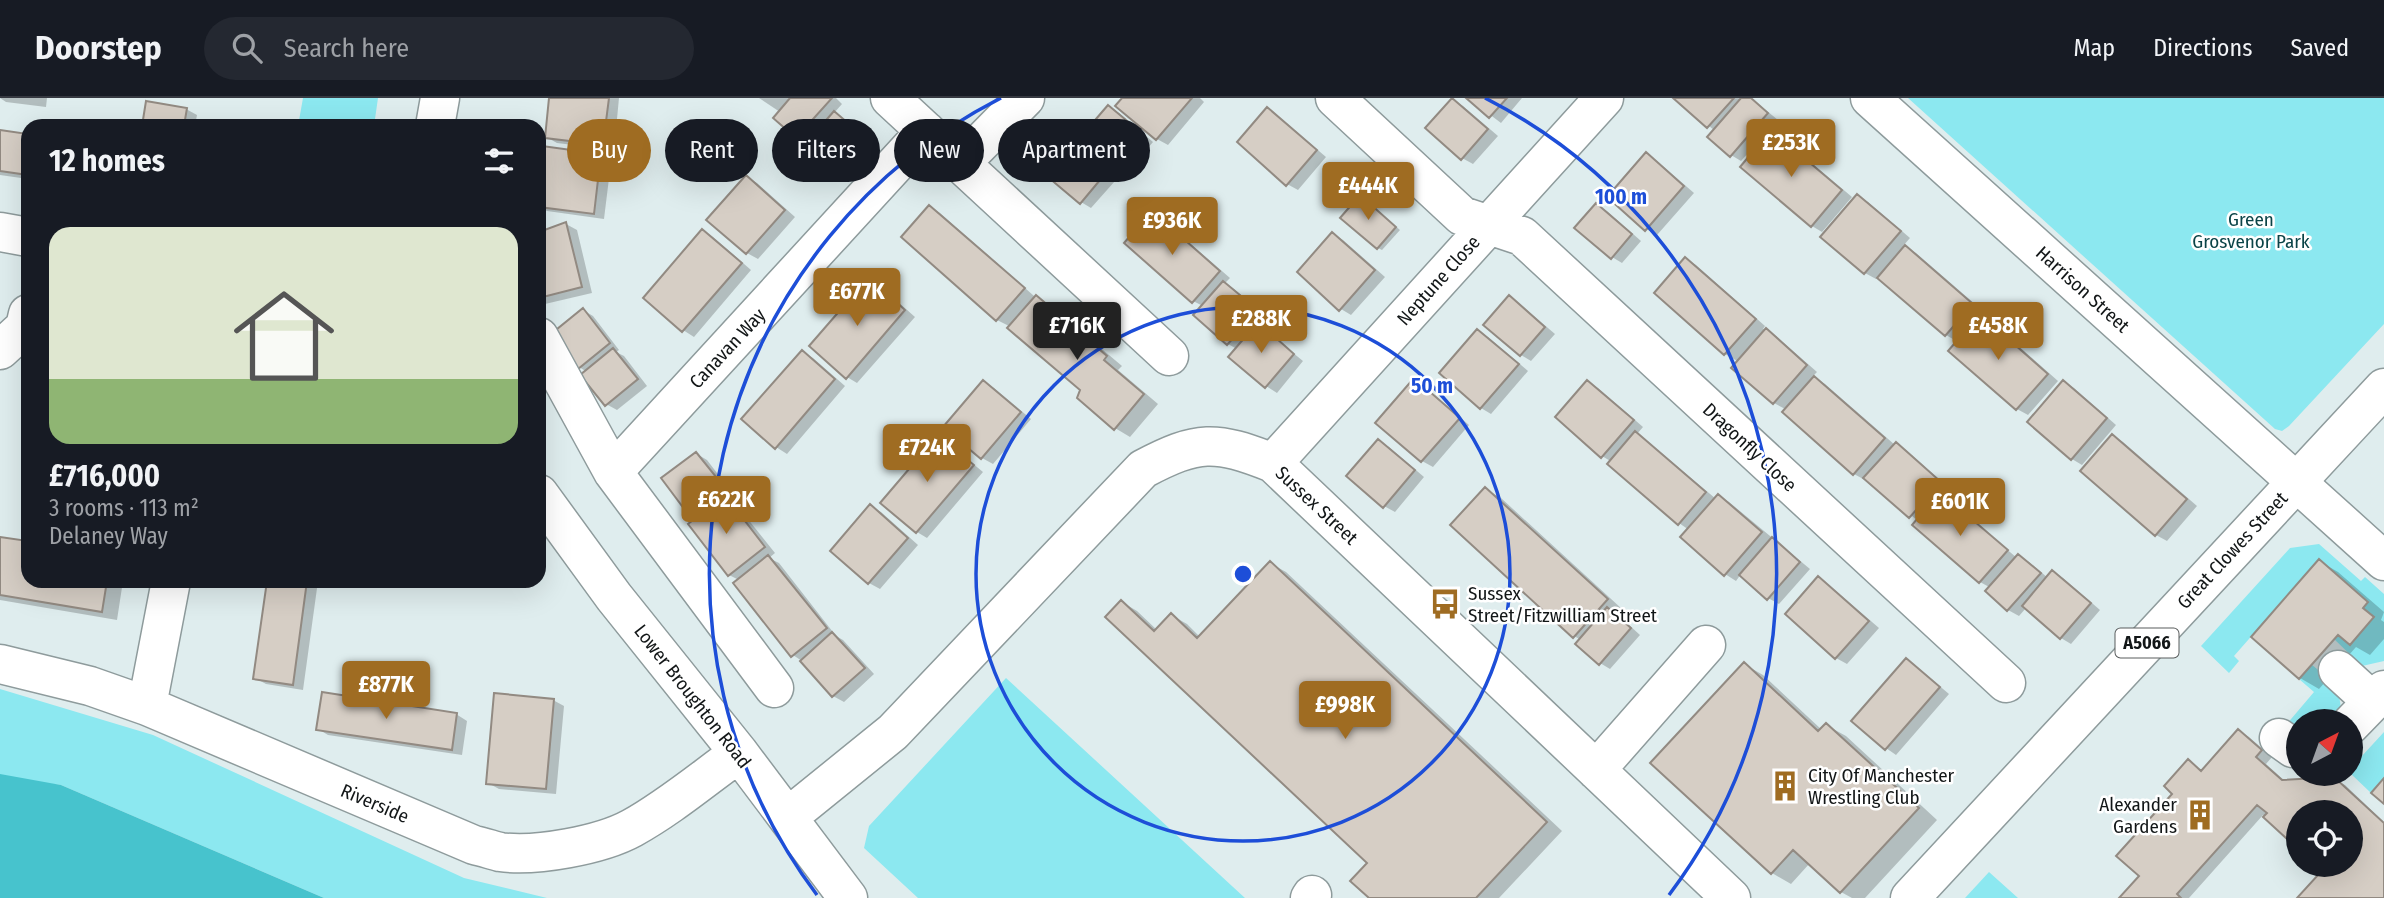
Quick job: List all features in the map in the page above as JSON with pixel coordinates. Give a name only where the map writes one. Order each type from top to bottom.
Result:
[{"type":"street","points":[[436,119],[440,98]]},
{"type":"street","points":[[890,98],[913,119]]},
{"type":"street","points":[[984,140],[1025,98]]},
{"type":"street","name":"Dragonfly Close","points":[[1335,98],[1462,216],[1522,236],[2006,683]]},
{"type":"street","name":"Neptune Close","points":[[1273,463],[1604,98]]},
{"type":"street","name":"Harrison Street","points":[[1870,98],[2384,561]]},
{"type":"street","name":"Canavan Way","points":[[613,471],[894,166]]},
{"type":"street","points":[[981,182],[1169,356]]},
{"type":"street","points":[[0,232],[21,236]]},
{"type":"street","points":[[0,350],[21,331]]},
{"type":"street","points":[[546,350],[613,471],[774,688]]},
{"type":"street","name":"Great Clowes Street","points":[[1910,898],[2384,388]]},
{"type":"street","name":"Sussex Street","points":[[788,817],[893,732],[1143,469],[1194,447],[1238,449],[1273,463],[1731,898]]},
{"type":"street","name":"Lower Broughton Road","points":[[546,504],[614,597],[739,753],[848,898]]},
{"type":"street","points":[[147,706],[170,588]]},
{"type":"street","points":[[1597,770],[1706,645]]},
{"type":"street","name":"Riverside","points":[[0,664],[90,686],[147,706],[474,845],[502,852],[556,850],[594,843],[631,829],[739,753]]},
{"type":"street","points":[[2338,670],[2369,706]]},
{"type":"green space","points":[[303,98],[378,98],[375,119],[299,119]]},
{"type":"green space","name":"Green Grosvenor Park","points":[[1908,98],[2384,98],[2384,324],[2289,426],[2282,431],[2275,429]]},
{"type":"green space","points":[[2319,544],[2361,581],[2365,577],[2384,594],[2384,661],[2362,666],[2334,639],[2374,617],[2363,608],[2368,602],[2319,559],[2234,656],[2239,661],[2229,673],[2201,646],[2290,548]]},
{"type":"green space","points":[[2312,665],[2336,690],[2340,709],[2300,709],[2314,692],[2299,679]]},
{"type":"green space","points":[[1006,678],[1245,898],[918,898],[864,848],[869,826]]},
{"type":"green space","points":[[0,689],[153,735],[464,878],[547,898],[324,898],[61,785],[0,778]]},
{"type":"green space","points":[[2384,732],[2384,778],[2371,793],[2363,785],[2363,755]]},
{"type":"green space","points":[[1989,872],[2018,898],[1965,898]]},
{"type":"shaded area","points":[[0,774],[61,785],[324,898],[0,898]]},
{"type":"building","points":[[549,98],[609,98],[606,119],[567,119],[567,141],[546,138]]},
{"type":"building","points":[[790,98],[832,98],[813,119],[773,118]]},
{"type":"building","points":[[1122,98],[1192,98],[1156,140],[1150,135],[1150,119],[1131,119],[1115,106]]},
{"type":"building","points":[[1452,98],[1488,129],[1461,160],[1425,128]]},
{"type":"building","points":[[1466,98],[1507,98],[1489,118]]},
{"type":"building","points":[[1673,98],[1734,98],[1707,128]]},
{"type":"building","points":[[1741,98],[1751,98],[1768,113],[1730,157],[1707,137]]},
{"type":"building","points":[[146,101],[187,108],[185,119],[143,119]]},
{"type":"building","points":[[1108,105],[1125,119],[1096,119]]},
{"type":"building","points":[[1267,107],[1317,150],[1286,186],[1237,142]]},
{"type":"building","points":[[834,111],[843,119],[827,119]]},
{"type":"building","points":[[0,130],[21,133],[21,174],[0,171]]},
{"type":"building","points":[[1771,130],[1842,190],[1811,227],[1740,167]]},
{"type":"building","points":[[546,147],[567,149],[567,182],[598,182],[594,214],[546,208]]},
{"type":"building","points":[[1646,152],[1684,186],[1645,231],[1607,197]]},
{"type":"building","points":[[740,182],[754,182],[785,210],[746,254],[706,220]]},
{"type":"building","points":[[1054,182],[1098,182],[1080,204]]},
{"type":"building","points":[[1857,194],[1901,231],[1864,274],[1820,237]]},
{"type":"building","points":[[1360,195],[1396,227],[1377,249],[1340,218]]},
{"type":"building","points":[[1596,203],[1632,234],[1611,259],[1574,228]]},
{"type":"building","points":[[929,205],[1025,288],[996,321],[901,237]]},
{"type":"building","points":[[1152,211],[1220,271],[1192,303],[1124,243]]},
{"type":"building","points":[[566,222],[582,287],[546,296],[546,229]]},
{"type":"building","points":[[702,229],[742,263],[682,332],[643,298]]},
{"type":"building","points":[[1332,232],[1375,270],[1339,311],[1297,272]]},
{"type":"building","points":[[1905,245],[1973,304],[1945,336],[1877,278]]},
{"type":"building","points":[[1685,257],[1756,319],[1724,355],[1654,293]]},
{"type":"building","points":[[869,277],[905,310],[846,379],[809,346]]},
{"type":"building","points":[[1223,281],[1258,310],[1227,345],[1193,315]]},
{"type":"building","points":[[1036,295],[1107,356],[1104,360],[1144,394],[1114,430],[1077,398],[1080,390],[1007,328]]},
{"type":"building","points":[[1509,295],[1545,327],[1520,356],[1483,325]]},
{"type":"building","points":[[583,308],[610,343],[578,369],[551,334]]},
{"type":"building","points":[[1980,314],[2048,374],[2016,410],[1948,351]]},
{"type":"building","points":[[1258,322],[1294,354],[1265,388],[1228,357]]},
{"type":"building","points":[[1766,328],[1807,365],[1773,404],[1731,368]]},
{"type":"building","points":[[1477,329],[1519,364],[1480,409],[1439,373]]},
{"type":"building","points":[[613,348],[638,379],[605,406],[580,375]]},
{"type":"building","points":[[802,350],[835,379],[775,449],[741,419]]},
{"type":"building","points":[[1814,376],[1885,438],[1853,475],[1782,412]]},
{"type":"building","points":[[1414,378],[1460,418],[1421,462],[1375,423]]},
{"type":"building","points":[[983,380],[1021,412],[981,459],[943,427]]},
{"type":"building","points":[[1587,380],[1634,420],[1601,458],[1555,417]]},
{"type":"building","points":[[2063,380],[2107,418],[2071,460],[2027,422]]},
{"type":"building","points":[[1635,431],[1706,492],[1678,525],[1607,464]]},
{"type":"building","points":[[2112,434],[2187,499],[2155,536],[2080,471]]},
{"type":"building","points":[[938,435],[974,465],[916,533],[880,503]]},
{"type":"building","points":[[1378,439],[1415,470],[1383,508],[1346,476]]},
{"type":"building","points":[[1896,442],[1941,482],[1909,518],[1863,478]]},
{"type":"building","points":[[696,452],[721,483],[685,510],[661,478]]},
{"type":"building","points":[[1485,487],[1608,599],[1573,638],[1450,525]]},
{"type":"building","points":[[1940,492],[2008,550],[1979,583],[1912,525]]},
{"type":"building","points":[[1718,494],[1762,532],[1724,576],[1680,537]]},
{"type":"building","points":[[725,495],[765,547],[728,576],[688,524]]},
{"type":"building","points":[[870,504],[908,538],[868,584],[830,551]]},
{"type":"building","points":[[0,537],[21,540],[21,588],[106,588],[102,612],[0,595]]},
{"type":"building","points":[[1772,537],[1800,562],[1767,600],[1739,575]]},
{"type":"building","points":[[2018,554],[2041,573],[2007,611],[1985,591]]},
{"type":"building","points":[[768,555],[827,628],[791,657],[733,583]]},
{"type":"building","points":[[2319,559],[2368,602],[2363,608],[2374,617],[2350,645],[2338,635],[2299,679],[2251,637]]},
{"type":"building","points":[[1270,561],[1547,822],[1476,898],[1369,898],[1350,881],[1367,863],[1105,617],[1121,600],[1154,631],[1171,613],[1197,638]]},
{"type":"building","points":[[2052,570],[2091,603],[2060,639],[2022,606]]},
{"type":"building","points":[[1818,576],[1869,621],[1835,659],[1785,614]]},
{"type":"building","points":[[266,588],[306,588],[293,685],[253,679]]},
{"type":"building","points":[[1607,607],[1631,628],[1599,665],[1575,644]]},
{"type":"building","points":[[832,632],[865,668],[832,697],[800,661]]},
{"type":"building","points":[[1906,658],[1940,687],[1885,750],[1851,721]]},
{"type":"building","name":"City Of Manchester Wrestling Club","points":[[1744,662],[1818,731],[1826,723],[1919,808],[1840,893],[1793,850],[1771,874],[1650,763]]},
{"type":"building","points":[[322,692],[457,713],[452,750],[316,730]]},
{"type":"building","points":[[494,693],[554,699],[546,789],[486,784]]},
{"type":"building","name":"Alexander Gardens","points":[[2238,729],[2262,750],[2256,757],[2282,780],[2286,780],[2286,786],[2344,786],[2359,800],[2286,800],[2286,838],[2263,817],[2267,813],[2257,805],[2177,894],[2181,898],[2119,898],[2139,876],[2116,856],[2172,794],[2164,786],[2188,759],[2201,771]]},
{"type":"building","points":[[2384,778],[2384,804],[2371,793]]},
{"type":"building","name":"Alexander Gardens","points":[[2363,804],[2384,823],[2384,898],[2297,898],[2316,877],[2363,877]]},
{"type":"place","name":"Sussex Street/Fitzwilliam Street","points":[[1445,604]]},
{"type":"place","name":"City Of Manchester Wrestling Club","points":[[1785,786]]},
{"type":"place","name":"Alexander Gardens","points":[[2200,815]]}]
